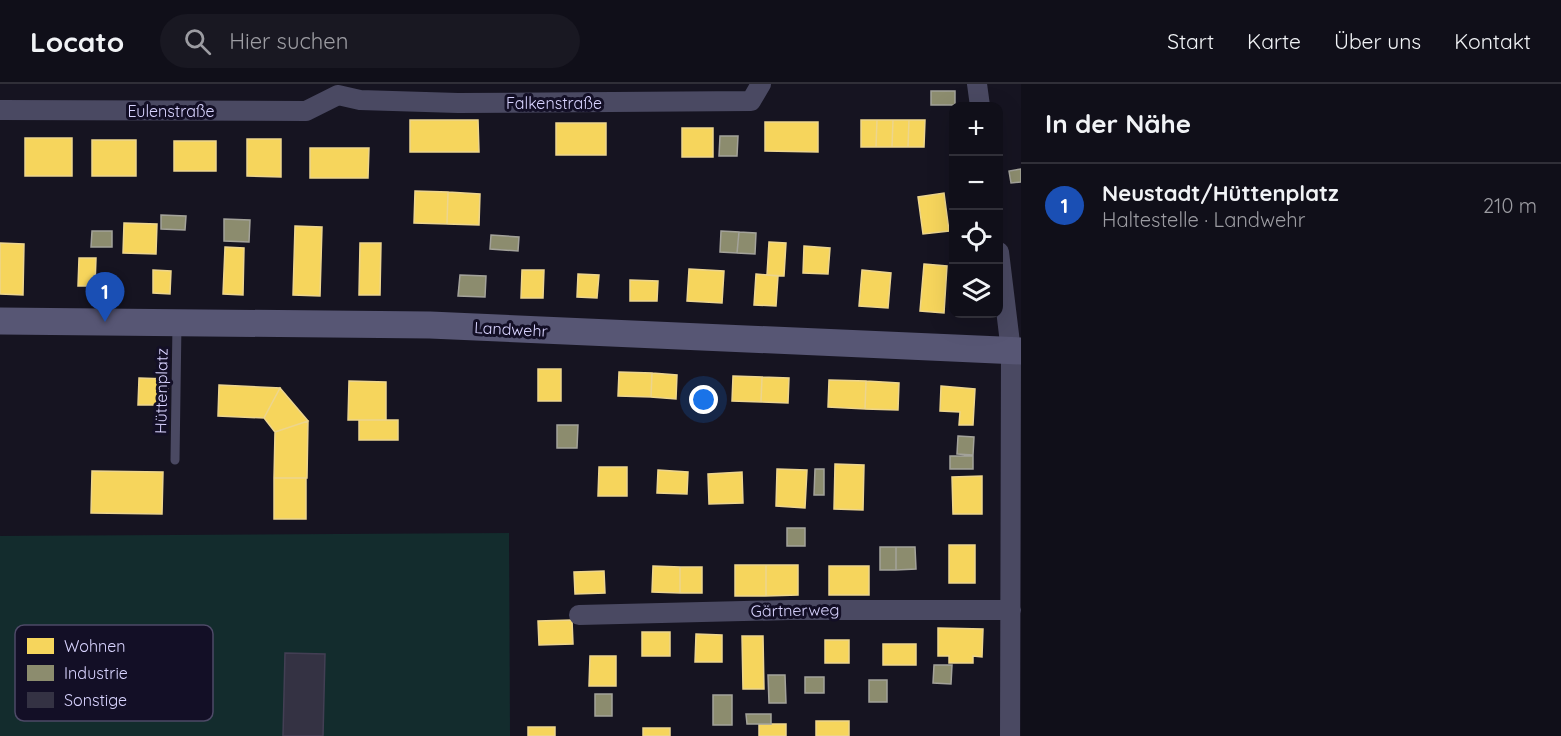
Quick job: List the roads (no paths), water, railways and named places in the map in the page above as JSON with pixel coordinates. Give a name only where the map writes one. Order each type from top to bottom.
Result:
[{"type":"street","name":"Falkenstraße","points":[[337,89],[360,100],[458,103],[751,101],[761,84]]},
{"type":"street","points":[[977,84],[979,102]]},
{"type":"street","name":"Eulenstraße","points":[[0,110],[306,111],[337,89]]},
{"type":"street","points":[[1001,264],[1016,351],[1016,559],[1011,610],[1010,736]]},
{"type":"street","name":"Landwehr","points":[[0,321],[430,325],[1016,351]]},
{"type":"street","name":"Gärtnerweg","points":[[579,615],[790,610],[1011,610]]},
{"type":"lane","name":"Hüttenplatz","points":[[175,460],[177,323]]},
{"type":"place","name":"Neustadt/Hüttenplatz","points":[[105,322]]}]
